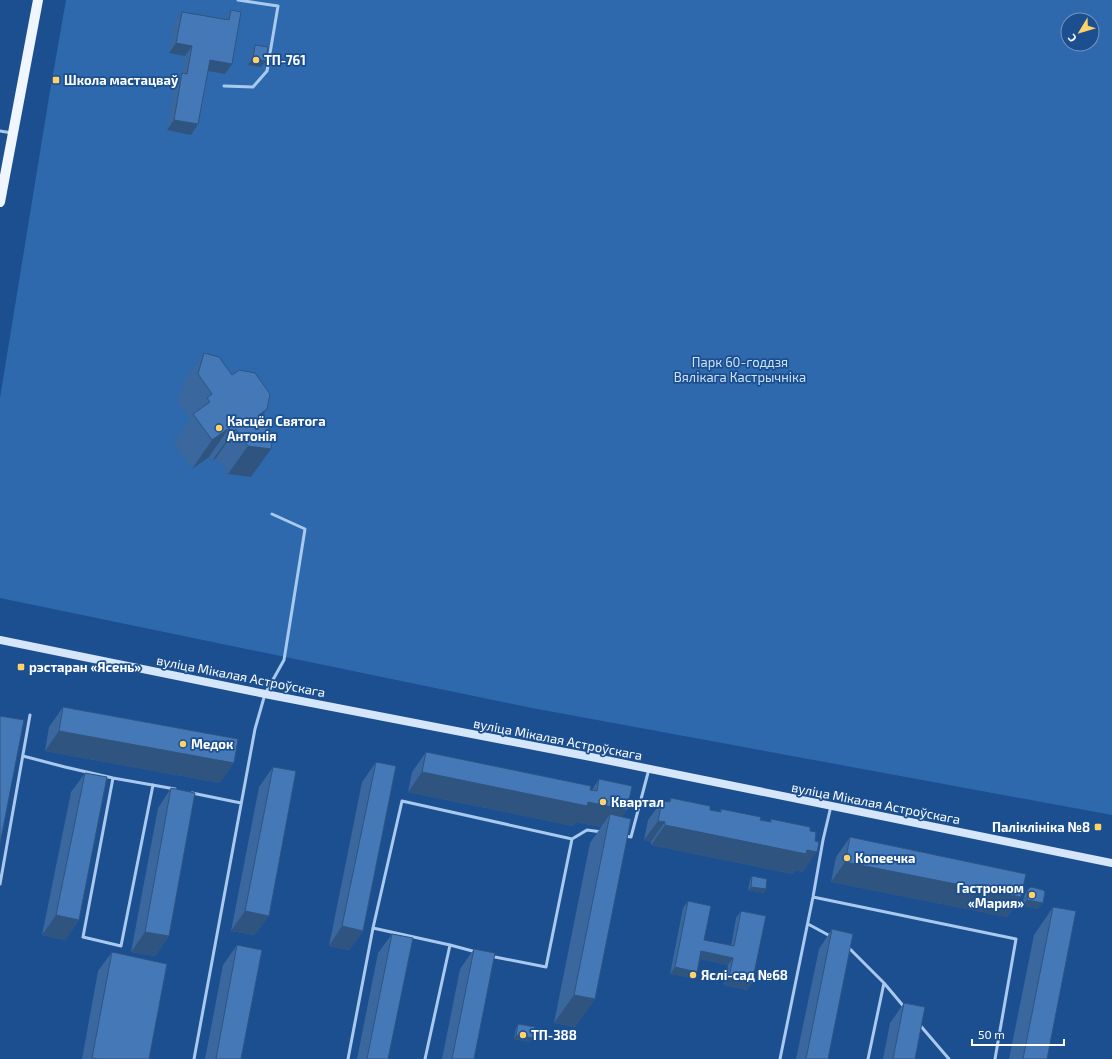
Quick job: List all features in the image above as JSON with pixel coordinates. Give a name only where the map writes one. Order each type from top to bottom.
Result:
[{"type":"main road","points":[[0,202],[38,0]]},
{"type":"main road","name":"вуліца Мікалая Астроўскага","points":[[0,640],[1112,863]]},
{"type":"lane","points":[[224,86],[253,87],[267,71],[278,6],[238,0]]},
{"type":"lane","points":[[0,131],[13,134]]},
{"type":"lane","points":[[194,1059],[255,728],[265,694],[284,660],[287,649],[305,529],[272,514]]},
{"type":"lane","points":[[0,884],[30,715]]},
{"type":"lane","points":[[23,756],[113,778],[182,791]]},
{"type":"lane","points":[[624,836],[631,837],[649,770]]},
{"type":"lane","points":[[113,778],[83,937],[121,946],[153,785]]},
{"type":"lane","points":[[190,792],[241,802]]},
{"type":"lane","points":[[348,1059],[373,928],[402,801],[572,839],[587,830],[609,833]]},
{"type":"lane","points":[[780,1059],[814,897],[823,840],[831,806]]},
{"type":"lane","points":[[373,928],[450,945],[495,957],[546,966],[572,839]]},
{"type":"lane","points":[[814,897],[1016,939],[995,1059]]},
{"type":"lane","points":[[808,924],[838,940]]},
{"type":"lane","points":[[845,943],[884,983],[909,1012]]},
{"type":"lane","points":[[425,1059],[450,945]]},
{"type":"lane","points":[[868,1059],[884,983]]},
{"type":"lane","points":[[914,1018],[949,1059]]},
{"type":"green space","name":"Парк 60-годдзя Вялікага Кастрычніка","points":[[66,0],[1112,0],[1112,815],[532,708],[0,598],[0,398]]},
{"type":"building","points":[[231,10],[241,12],[232,64],[210,60],[198,124],[174,120],[182,73],[187,74],[192,46],[176,43],[182,12],[229,20]]},
{"type":"building","points":[[255,45],[268,47],[266,61],[253,58]]},
{"type":"building","points":[[204,353],[219,357],[232,375],[239,370],[255,373],[270,394],[267,409],[259,415],[273,434],[271,449],[248,446],[236,429],[232,433],[229,428],[212,440],[193,414],[210,402],[207,398],[212,394],[198,374]]},
{"type":"building","points":[[63,707],[238,739],[234,763],[59,731]]},
{"type":"building","points":[[0,716],[24,720],[0,844]]},
{"type":"building","points":[[426,752],[591,786],[590,790],[597,791],[599,779],[632,786],[627,810],[588,802],[587,806],[422,772]]},
{"type":"building","points":[[376,762],[396,766],[363,931],[342,926]]},
{"type":"building","points":[[273,767],[296,771],[269,916],[245,911]]},
{"type":"building","points":[[85,773],[107,777],[79,920],[56,915]]},
{"type":"building","points":[[171,788],[195,793],[169,936],[145,932]]},
{"type":"building","points":[[671,798],[710,806],[710,810],[721,812],[721,809],[761,817],[760,820],[771,822],[771,819],[810,827],[810,831],[816,832],[815,841],[819,842],[817,852],[807,850],[806,854],[665,825],[665,822],[658,821],[662,801],[670,802]]},
{"type":"building","points":[[610,814],[631,819],[595,999],[574,995]]},
{"type":"building","points":[[850,837],[1026,874],[1021,897],[845,862]]},
{"type":"building","points":[[752,876],[767,879],[766,889],[751,887]]},
{"type":"building","points":[[1031,887],[1043,890],[1045,892],[1043,903],[1027,900],[1028,889]]},
{"type":"building","points":[[688,901],[711,906],[704,940],[734,946],[741,911],[766,916],[752,983],[729,978],[733,958],[701,951],[697,972],[675,967]]},
{"type":"building","points":[[1053,907],[1076,911],[1047,1059],[1023,1059]]},
{"type":"building","points":[[832,929],[853,934],[828,1059],[806,1059]]},
{"type":"building","points":[[392,934],[413,938],[388,1059],[367,1059]]},
{"type":"building","points":[[237,945],[262,950],[241,1059],[216,1059]]},
{"type":"building","points":[[474,949],[495,953],[474,1059],[452,1059]]},
{"type":"building","points":[[112,952],[167,964],[149,1059],[92,1058]]},
{"type":"building","points":[[904,1003],[925,1007],[915,1059],[893,1059]]},
{"type":"building","points":[[518,1024],[535,1027],[533,1038],[516,1035]]},
{"type":"place","name":"ТП-761","points":[[256,60]]},
{"type":"place","name":"Школа мастацваў","points":[[56,80]]},
{"type":"place","name":"Касцёл Святога Антонія","points":[[219,428]]},
{"type":"place","name":"рэстаран «Ясень»","points":[[21,667]]},
{"type":"place","name":"Медок","points":[[183,744]]},
{"type":"place","name":"Квартал","points":[[603,802]]},
{"type":"place","name":"Паліклініка №8","points":[[1098,827]]},
{"type":"place","name":"Копеечка","points":[[847,858]]},
{"type":"place","name":"Гастроном «Мария»","points":[[1032,895]]},
{"type":"place","name":"Яслі-сад №68","points":[[693,975]]},
{"type":"place","name":"ТП-388","points":[[523,1035]]}]
